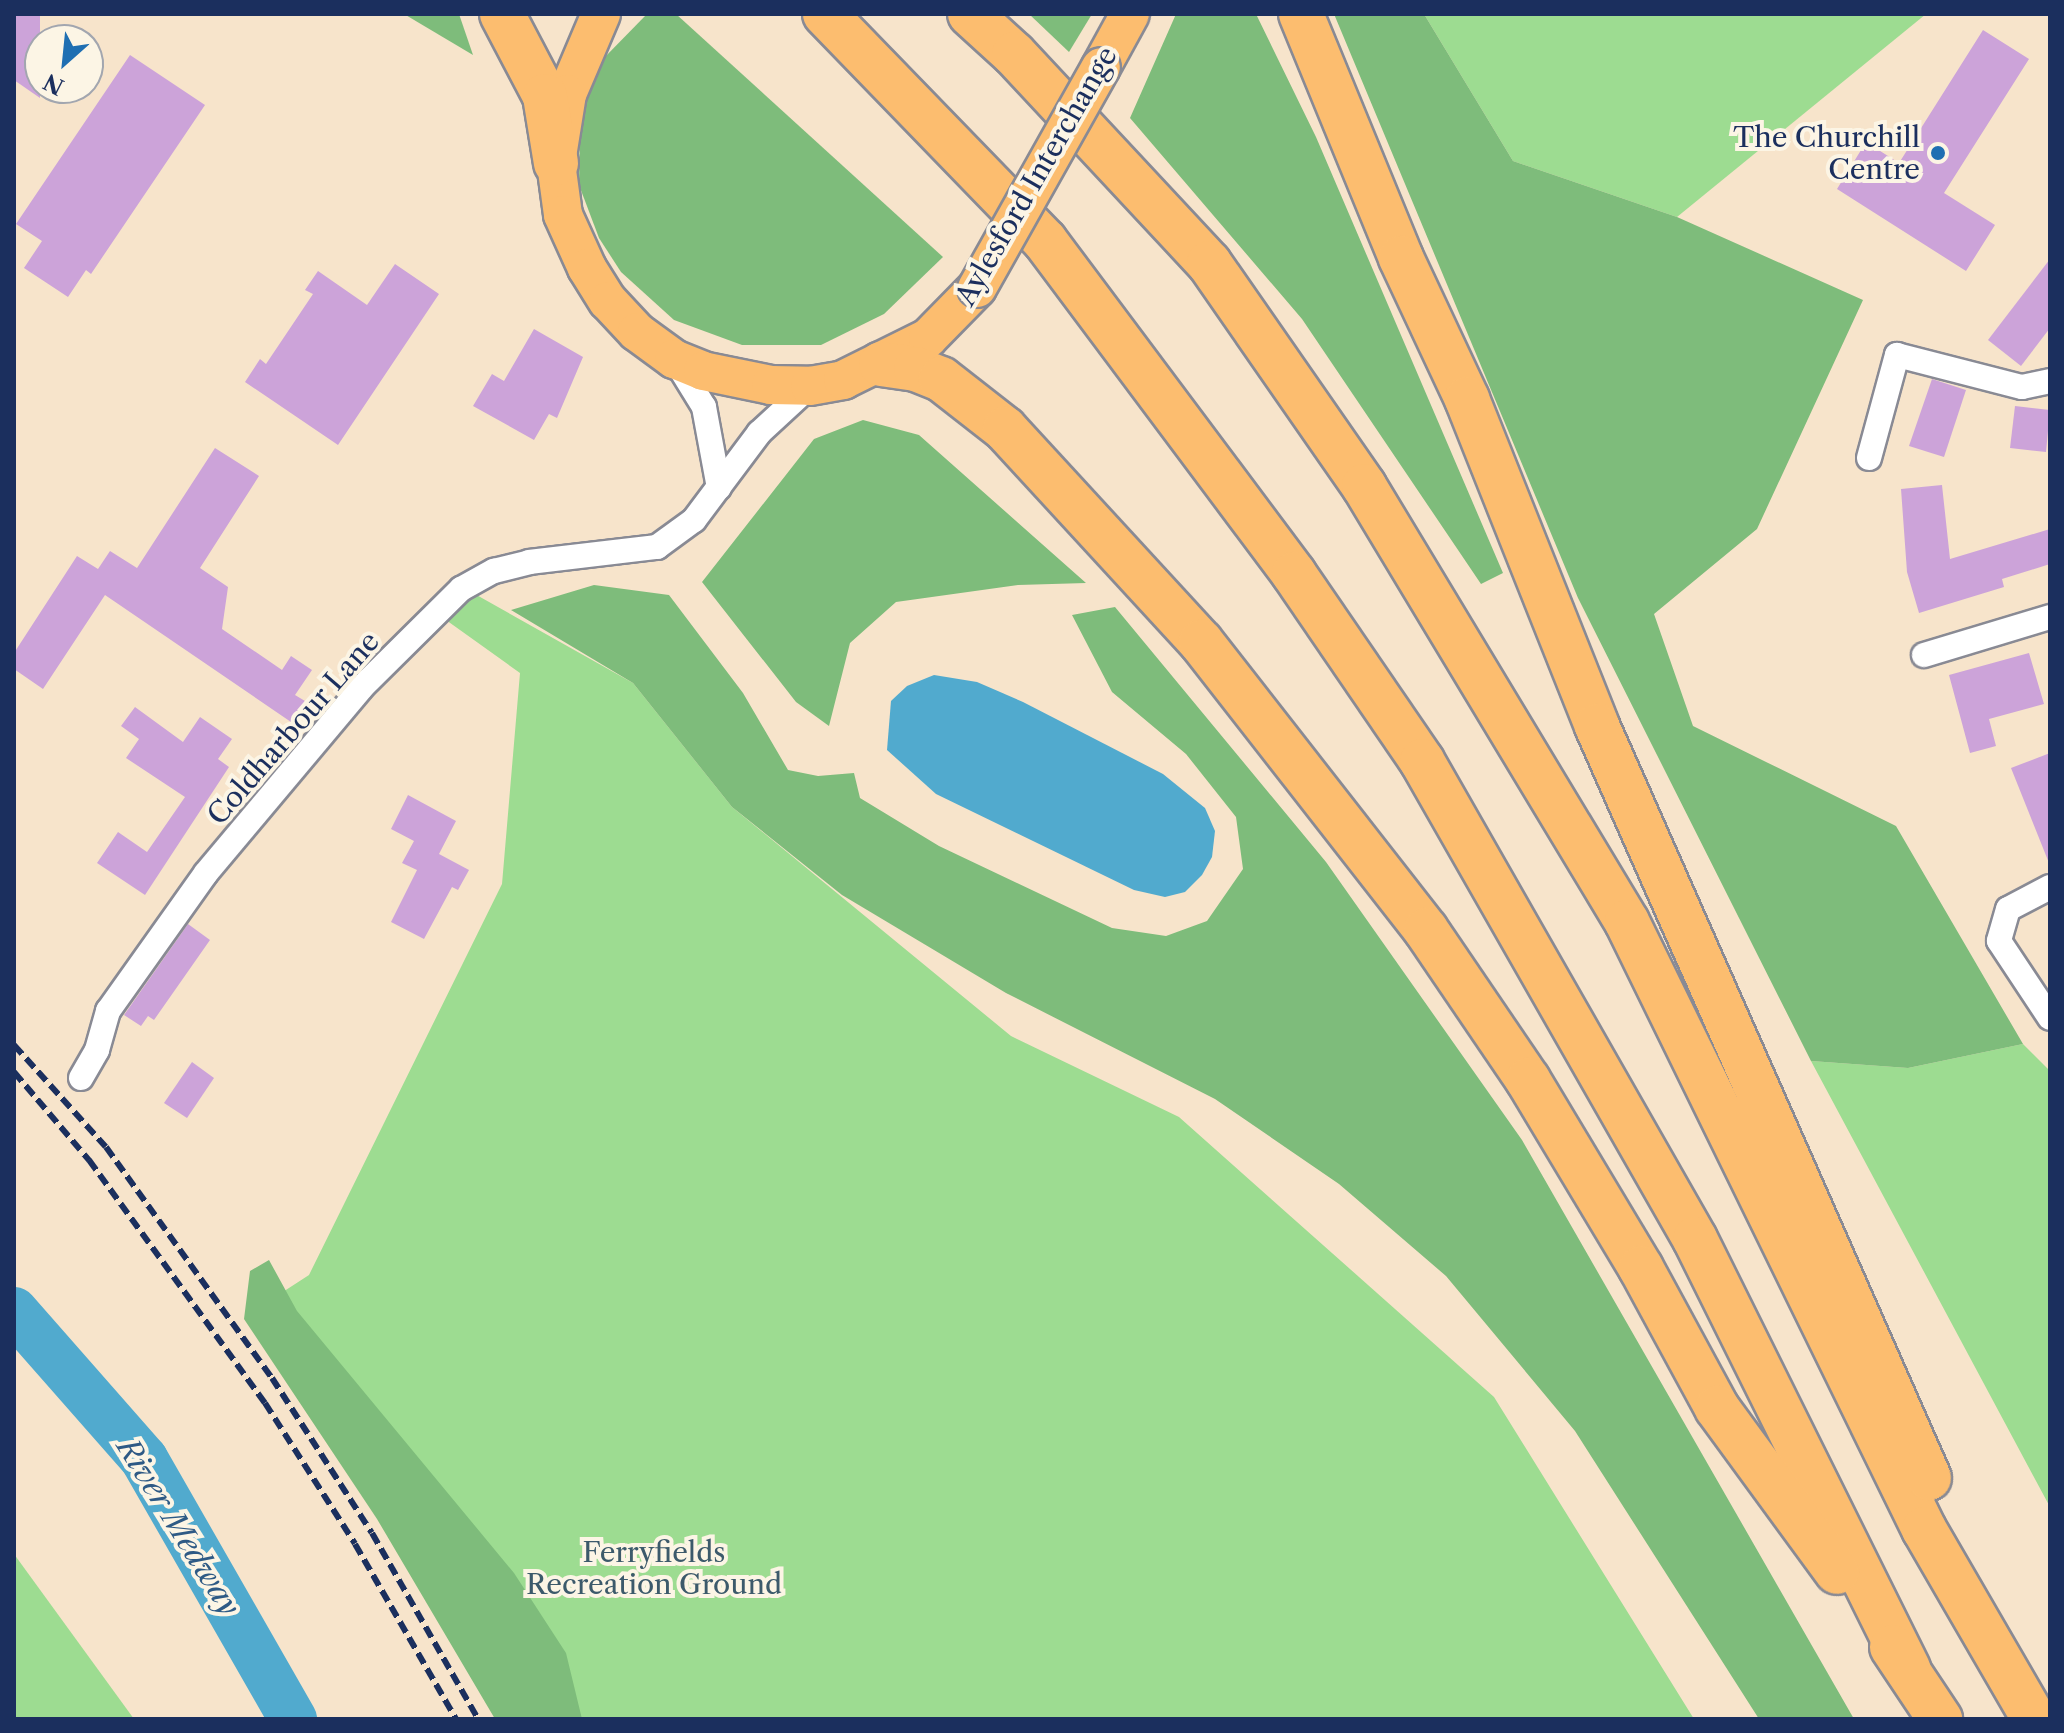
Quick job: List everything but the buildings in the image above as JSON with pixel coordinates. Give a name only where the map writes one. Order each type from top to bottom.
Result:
[{"type":"highway","points":[[502,14],[545,96],[556,163]]},
{"type":"highway","points":[[825,14],[1045,241],[1294,574],[1422,761],[1695,1239],[1908,1669]]},
{"type":"highway","points":[[970,14],[1014,54],[1209,263],[1364,486],[1627,922],[1924,1529],[2034,1719]]},
{"type":"highway","points":[[1301,14],[1401,258],[1467,399],[1597,726],[1885,1370],[2012,1680]]},
{"type":"highway","points":[[881,364],[916,369],[941,379],[1005,429],[1201,642],[1426,930],[1528,1080],[1641,1268],[1717,1408],[1908,1669],[1940,1719]]},
{"type":"main road","name":"Aylesford Interchange","points":[[601,14],[567,94],[556,163],[563,215],[587,268],[637,332],[674,359],[738,380],[810,386],[881,364],[928,338],[977,288],[1130,14]]},
{"type":"street","points":[[1869,458],[1897,355],[2022,387],[2050,381]]},
{"type":"street","points":[[674,359],[704,407],[719,488]]},
{"type":"street","name":"Coldharbour Lane","points":[[81,1078],[97,1050],[108,1011],[206,873],[361,688],[461,589],[494,571],[529,562],[657,547],[694,520],[759,433],[810,386]]},
{"type":"street","points":[[1924,655],[2050,617]]},
{"type":"street","points":[[2050,887],[2008,909],[1999,941],[2050,1018]]},
{"type":"green space","points":[[404,14],[459,14],[473,55]]},
{"type":"green space","points":[[647,14],[676,14],[943,257],[884,314],[821,345],[742,345],[674,320],[621,272],[599,238],[579,185],[580,119],[602,60]]},
{"type":"green space","points":[[1029,14],[1092,14],[1069,52]]},
{"type":"green space","points":[[1176,14],[1256,14],[1316,137],[1503,573],[1481,584],[1302,319],[1130,118]]},
{"type":"green space","points":[[1334,14],[1424,14],[1513,161],[1677,217],[1863,300],[1757,529],[1654,614],[1693,726],[1896,826],[2023,1044],[1908,1068],[1811,1061],[1578,598]]},
{"type":"green space","points":[[1424,14],[1926,14],[1677,217],[1513,161]]},
{"type":"green space","points":[[863,420],[919,435],[1086,583],[1018,585],[896,602],[850,643],[829,726],[796,702],[702,582],[814,439]]},
{"type":"green space","points":[[594,585],[669,595],[743,693],[788,770],[818,776],[854,773],[860,798],[939,846],[1112,928],[1166,936],[1207,921],[1243,869],[1236,817],[1186,754],[1112,692],[1072,615],[1115,607],[1326,862],[1522,1140],[1854,1719],[1759,1719],[1575,1431],[1446,1276],[1339,1184],[1215,1099],[1006,993],[842,895],[732,807],[633,683],[511,610]]},
{"type":"green space","name":"Ferryfields Recreation Ground","points":[[473,593],[633,683],[732,807],[1011,1036],[1179,1117],[1494,1397],[1694,1719],[548,1719],[255,1310],[309,1275],[502,884],[520,673],[446,620]]},
{"type":"green space","points":[[2023,1044],[2050,1071],[2050,1507],[1811,1061],[1908,1068]]},
{"type":"green space","points":[[269,1260],[297,1311],[514,1573],[566,1653],[582,1719],[495,1719],[377,1519],[244,1319],[250,1271]]},
{"type":"green space","points":[[14,1554],[134,1719],[14,1719]]},
{"type":"water","points":[[934,675],[977,682],[1023,702],[1163,774],[1205,808],[1215,831],[1212,857],[1202,875],[1185,892],[1165,897],[1134,890],[936,794],[887,750],[891,701],[907,686]]},
{"type":"waterway","name":"River Medway","points":[[14,1311],[144,1459],[293,1719]]},
{"type":"railway","points":[[14,1045],[106,1147],[272,1378],[372,1533],[478,1719]]},
{"type":"railway","points":[[14,1072],[89,1160],[265,1403],[355,1544],[456,1719]]},
{"type":"place","name":"The Churchill Centre","points":[[1938,153]]}]
